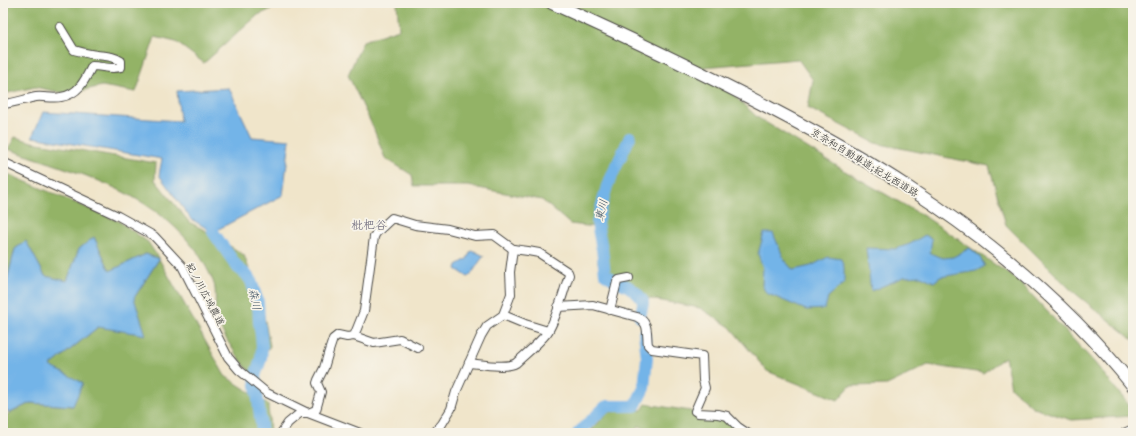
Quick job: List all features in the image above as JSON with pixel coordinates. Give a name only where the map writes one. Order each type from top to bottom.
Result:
[{"type":"highway","name":"京奈和自動車道;紀北西道路","points":[[552,3],[636,41],[714,79],[803,125],[857,155],[909,187],[957,221],[1002,256],[1048,295],[1089,336],[1133,386]]},
{"type":"street","points":[[3,104],[37,97],[61,97],[76,91],[92,66],[102,66],[111,69],[121,67],[122,61],[117,58],[74,50],[60,27]]},
{"type":"street","name":"紀ノ川広域農道","points":[[3,162],[118,216],[154,236],[182,266],[228,357],[239,370],[267,394],[308,413],[360,433]]},
{"type":"street","points":[[354,336],[364,310],[374,237],[376,233],[392,218],[415,226],[448,229],[475,236],[494,235],[513,249],[539,254],[568,272],[569,275],[558,308],[548,331],[514,365],[506,366],[469,363]]},
{"type":"street","points":[[434,433],[442,424],[451,409],[456,392],[481,336],[487,326],[503,315],[511,294],[510,272],[513,249]]},
{"type":"street","points":[[610,310],[616,282],[629,278]]},
{"type":"street","points":[[558,308],[593,305],[642,320],[646,324],[648,345],[652,349],[702,356],[702,380],[705,388],[695,410],[698,413],[727,416],[738,427],[747,433]]},
{"type":"street","points":[[503,315],[548,331]]},
{"type":"street","points":[[281,433],[288,423],[300,413],[308,413],[316,410],[321,392],[317,383],[324,368],[328,351],[333,339],[338,335],[347,337],[354,336],[374,343],[400,339],[418,348]]},
{"type":"street","points":[[1124,433],[1133,430]]},
{"type":"green space","points":[[3,3],[286,3],[258,15],[204,63],[176,42],[155,37],[136,92],[102,86],[68,94],[35,87],[3,94]]},
{"type":"green space","points":[[397,3],[1133,3],[1133,340],[1070,289],[1006,225],[989,166],[875,143],[808,108],[813,80],[798,59],[703,67],[757,117],[845,171],[927,218],[1019,281],[1094,362],[1133,410],[1133,416],[1072,420],[1034,408],[1011,388],[1005,357],[983,373],[928,365],[887,385],[850,386],[838,400],[767,371],[730,327],[700,308],[646,298],[614,278],[598,263],[599,248],[595,227],[570,224],[542,200],[468,186],[414,186],[412,175],[385,158],[373,127],[348,75],[363,41],[399,29]]},
{"type":"green space","points":[[15,137],[32,142],[156,163],[155,180],[189,222],[208,232],[244,255],[262,306],[270,346],[251,374],[228,341],[217,320],[215,311],[214,285],[207,268],[196,251],[175,227],[154,210],[108,185],[84,175],[8,149]]},
{"type":"green space","points":[[3,172],[120,222],[148,242],[159,259],[146,254],[110,271],[94,237],[79,249],[67,281],[45,276],[26,241],[15,249],[5,289],[3,282]]},
{"type":"green space","points":[[159,259],[225,376],[268,404],[270,433],[3,433],[3,417],[30,403],[73,406],[50,366],[134,298]]},
{"type":"green space","points":[[646,404],[691,411],[697,419],[713,417],[725,420],[740,433],[663,433],[638,426],[637,433],[589,433],[608,412],[642,410]]},
{"type":"water","points":[[229,88],[252,137],[290,140],[283,195],[213,232],[191,219],[159,175],[162,159],[32,137],[43,112],[180,121],[177,91]]},
{"type":"water","points":[[764,233],[773,233],[785,261],[793,270],[811,266],[828,257],[841,259],[844,267],[844,283],[828,297],[825,309],[806,310],[766,293],[762,285],[763,268],[758,254]]},
{"type":"water","points":[[925,235],[932,239],[930,253],[943,258],[953,257],[970,248],[979,256],[985,266],[976,271],[940,277],[934,282],[921,276],[904,277],[871,291],[866,248],[895,249],[910,244]]},
{"type":"water","points":[[94,237],[110,271],[146,254],[159,259],[134,298],[146,335],[98,327],[50,366],[83,383],[73,406],[30,403],[10,413],[3,409],[3,283],[5,288],[15,249],[26,241],[45,276],[67,281],[79,249]]},
{"type":"water","points":[[471,251],[484,256],[468,277],[456,269],[457,265],[467,259]]},
{"type":"waterway","name":"東川","points":[[616,281],[605,274],[597,223],[607,186],[630,137]]},
{"type":"waterway","name":"森川","points":[[214,217],[213,232],[238,268],[246,274],[251,281],[258,302],[262,346],[261,359],[255,376],[262,433]]},
{"type":"waterway","name":"東川","points":[[619,282],[632,289],[643,301]]},
{"type":"waterway","name":"東川","points":[[640,317],[643,304]]},
{"type":"waterway","name":"東川","points":[[578,433],[605,407],[635,406],[644,388],[647,358],[644,333]]},
{"type":"district","name":"枇杷谷","points":[[369,225]]}]
